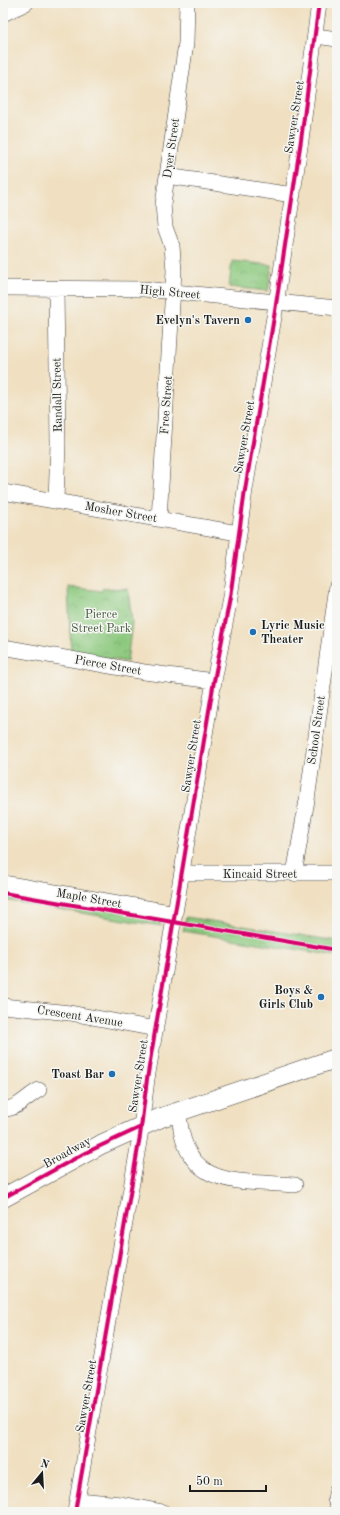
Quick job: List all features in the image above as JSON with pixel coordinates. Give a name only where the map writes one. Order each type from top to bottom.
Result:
[{"type":"main road","name":"Broadway","points":[[3,1198],[90,1150],[141,1127],[179,1112],[337,1058]]},
{"type":"street","points":[[3,14],[26,3]]},
{"type":"street","name":"Dyer Street","points":[[173,291],[172,246],[165,227],[163,204],[186,43],[187,3]]},
{"type":"street","name":"Sawyer Street","points":[[76,1506],[141,1127],[214,681],[230,598],[238,533],[277,302],[316,36],[319,3]]},
{"type":"street","points":[[316,36],[337,39]]},
{"type":"street","points":[[167,176],[293,195]]},
{"type":"street","name":"High Street","points":[[3,288],[117,288],[173,291],[337,308]]},
{"type":"street","name":"Randall Street","points":[[56,289],[58,468],[56,501]]},
{"type":"street","name":"Free Street","points":[[159,519],[173,291]]},
{"type":"street","name":"Mosher Street","points":[[3,492],[238,533]]},
{"type":"street","name":"School Street","points":[[294,874],[307,800],[321,694],[328,659],[337,586]]},
{"type":"street","name":"Pierce Street","points":[[3,647],[144,672],[214,681]]},
{"type":"street","name":"Kincaid Street","points":[[182,873],[337,873]]},
{"type":"street","name":"Maple Street","points":[[3,884],[175,913]]},
{"type":"street","name":"Crescent Avenue","points":[[3,1006],[70,1013],[156,1029]]},
{"type":"street","points":[[4,1113],[30,1094],[39,1090]]},
{"type":"street","points":[[179,1112],[183,1141],[192,1158],[205,1172],[221,1178],[296,1185]]},
{"type":"street","points":[[337,1490],[335,1499],[337,1506]]},
{"type":"street","points":[[76,1506],[121,1504],[163,1512]]},
{"type":"green space","points":[[232,261],[272,265],[268,291],[229,287]]},
{"type":"green space","name":"Pierce Street Park","points":[[68,587],[102,591],[103,588],[128,589],[132,622],[127,662],[71,652]]},
{"type":"green space","points":[[3,890],[162,917],[161,926],[3,900]]},
{"type":"green space","points":[[186,917],[337,941],[337,956],[183,931]]},
{"type":"cycle path","points":[[75,1512],[140,1136],[147,1079],[214,681],[230,598],[245,490],[275,311],[301,140],[319,3]]},
{"type":"cycle path","points":[[3,893],[337,950]]},
{"type":"cycle path","points":[[3,1198],[85,1153],[141,1127]]},
{"type":"place","name":"Evelyn's Tavern","points":[[248,320]]},
{"type":"place","name":"Lyric Music Theater","points":[[253,632]]},
{"type":"place","name":"Boys & Girls Club","points":[[321,997]]},
{"type":"place","name":"Toast Bar","points":[[112,1074]]}]
